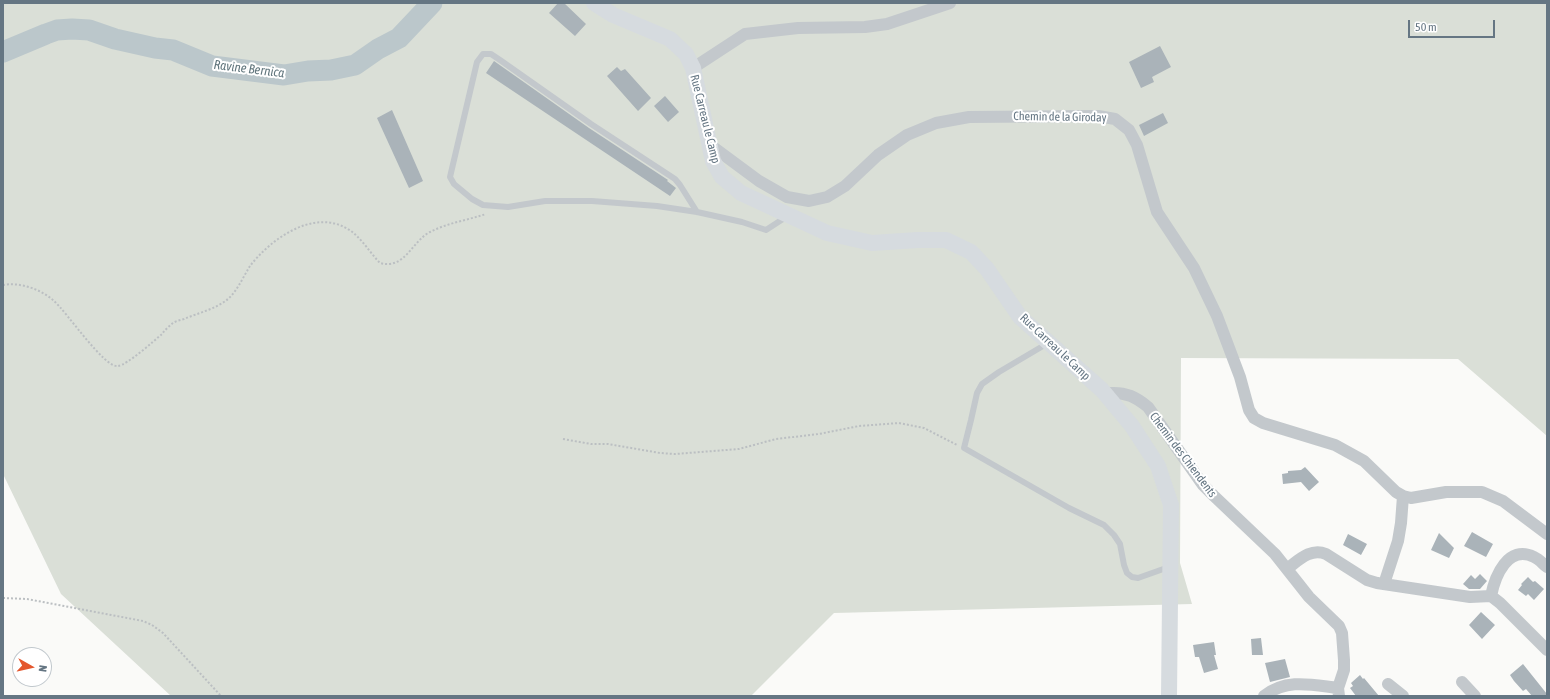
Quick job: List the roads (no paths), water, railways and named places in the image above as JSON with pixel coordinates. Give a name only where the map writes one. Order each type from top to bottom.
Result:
[{"type":"main road","name":"Rue Carreau le Camp","points":[[594,3],[613,15],[670,39],[686,54],[693,68],[713,161],[722,177],[741,194],[827,233],[872,243],[946,240],[971,252],[988,269],[1020,317],[1102,390],[1132,426],[1158,466],[1171,505],[1168,696]]},
{"type":"street","points":[[693,68],[744,34],[798,28],[865,27],[887,24],[950,3]]},
{"type":"street","name":"Chemin de la Giroday","points":[[709,144],[759,181],[787,197],[809,201],[827,197],[845,186],[878,155],[907,135],[936,123],[969,117],[1098,116],[1115,118],[1129,130],[1137,145],[1157,212],[1194,268],[1217,316],[1240,377],[1249,410],[1254,418],[1263,424],[1335,445],[1364,461],[1396,492],[1403,496]]},
{"type":"street","name":"Chemin des Chiendents","points":[[1107,396],[1110,393],[1118,392],[1127,394],[1139,399],[1148,407],[1203,485],[1275,554],[1288,568],[1300,587],[1335,622],[1342,633],[1344,670],[1338,692],[1291,684],[1270,692],[1264,696]]},
{"type":"street","points":[[1384,584],[1398,542],[1403,496],[1411,498],[1446,492],[1482,492],[1503,501],[1547,534]]},
{"type":"street","points":[[1288,568],[1312,552],[1319,551],[1367,580],[1470,597],[1492,596],[1500,602],[1547,650]]},
{"type":"street","points":[[1492,596],[1496,578],[1501,568],[1506,561],[1513,557],[1528,555],[1547,566]]},
{"type":"street","points":[[1462,682],[1475,696]]},
{"type":"street","points":[[1388,684],[1403,696]]},
{"type":"lane","points":[[697,212],[675,179],[591,124],[491,54],[483,54],[477,62],[450,177],[454,184],[472,199],[483,205],[508,207],[545,201],[592,201],[657,206],[697,212],[742,222],[766,230],[788,215]]},
{"type":"lane","points":[[1048,343],[999,372],[982,384],[976,393],[972,420],[964,448],[1069,508],[1104,525],[1114,534],[1120,544],[1124,565],[1127,573],[1132,577],[1138,578],[1170,566]]},
{"type":"waterway","name":"Ravine Bernica","points":[[3,52],[57,30],[72,29],[89,30],[115,39],[155,48],[173,50],[212,66],[284,75],[308,71],[331,70],[355,65],[378,49],[399,38],[432,3]]}]
